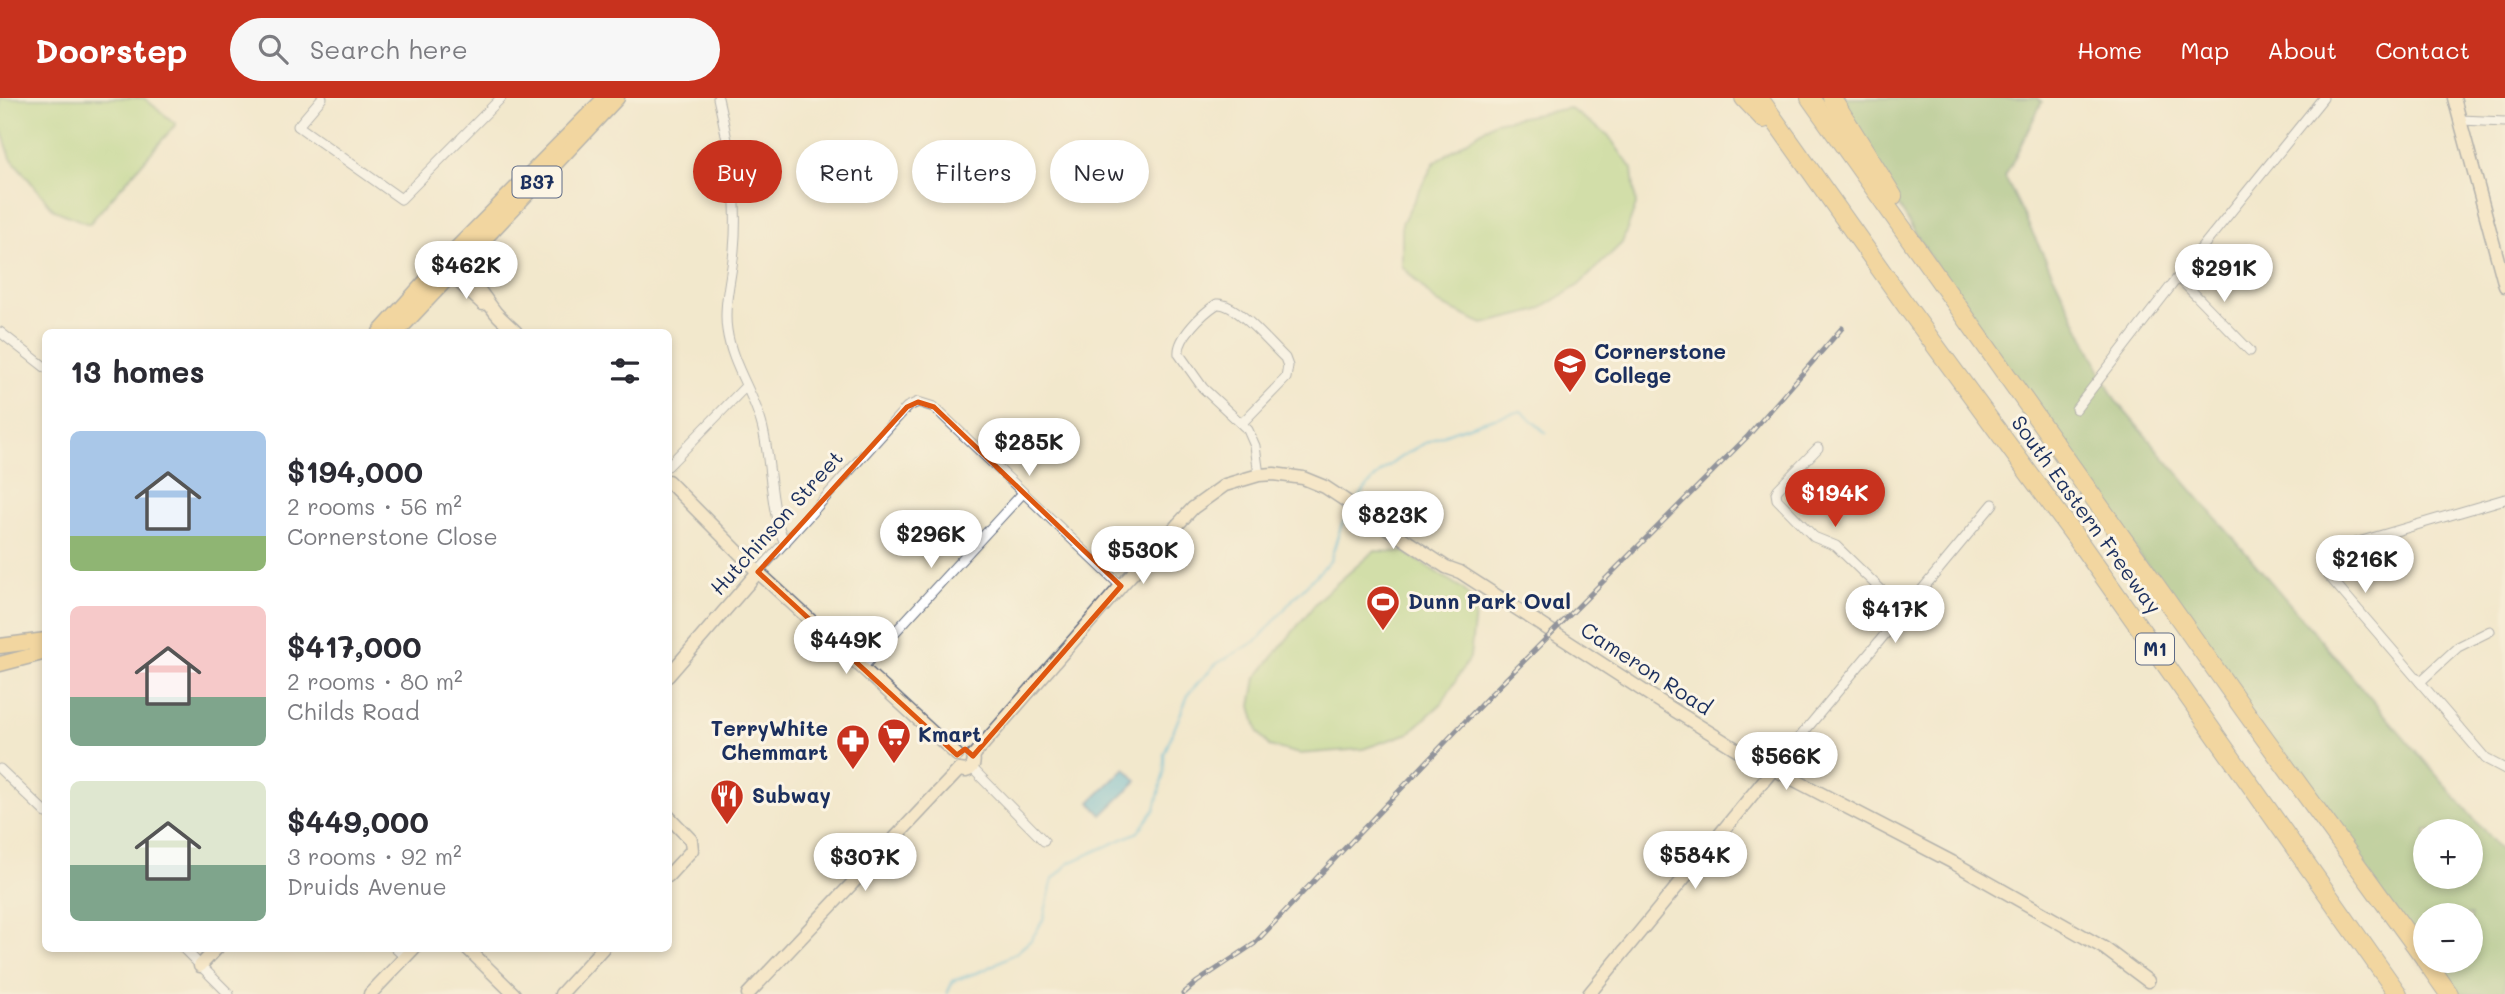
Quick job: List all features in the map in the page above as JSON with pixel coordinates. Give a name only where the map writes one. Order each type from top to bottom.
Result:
[{"type":"highway","points":[[1744,98],[1803,159]]},
{"type":"highway","name":"South Eastern Freeway","points":[[1759,98],[1907,307],[2077,539],[2398,994]]},
{"type":"highway","name":"South Eastern Freeway","points":[[1810,98],[2413,943]]},
{"type":"highway","points":[[1832,98],[1938,270],[1952,299]]},
{"type":"highway","name":"South Eastern Freeway","points":[[2434,973],[2449,994]]},
{"type":"main road","name":"B37","points":[[399,329],[450,267],[605,98]]},
{"type":"main road","name":"B37","points":[[383,329],[450,267],[617,98]]},
{"type":"main road","points":[[0,646],[42,640]]},
{"type":"main road","points":[[0,664],[42,653]]},
{"type":"street","points":[[322,98],[298,126],[401,199],[501,98]]},
{"type":"street","points":[[718,98],[732,162],[736,202],[726,326],[731,349],[764,430],[778,525],[785,543]]},
{"type":"street","points":[[2076,409],[2178,277],[2323,98]]},
{"type":"street","points":[[2454,98],[2505,286]]},
{"type":"street","points":[[2460,120],[2505,122]]},
{"type":"street","points":[[450,267],[513,329]]},
{"type":"street","points":[[2178,277],[2250,351]]},
{"type":"street","points":[[1242,423],[1286,378],[1289,366],[1285,358],[1234,309],[1228,305],[1217,304],[1182,338],[1179,354],[1203,388],[1242,423],[1253,438],[1259,475]]},
{"type":"street","points":[[0,332],[42,365]]},
{"type":"street","points":[[672,462],[746,386]]},
{"type":"street","name":"Hutchinson Street","points":[[672,671],[907,407],[918,402],[934,407],[1023,493]]},
{"type":"street","points":[[1818,448],[1778,489],[1777,499],[1814,537],[1836,546],[1903,611]]},
{"type":"street","name":"Cameron Road","points":[[748,994],[968,765],[1121,586],[1201,501],[1225,485],[1259,475],[1282,474],[1303,478],[1325,487],[1446,567],[1460,572],[1741,751],[1952,862],[2104,948],[2148,981]]},
{"type":"street","points":[[672,485],[758,572],[957,755],[967,752],[968,765],[1044,841]]},
{"type":"street","points":[[862,668],[1023,493],[1121,586]]},
{"type":"street","points":[[2505,499],[2321,553],[2323,569],[2486,759],[2505,769]]},
{"type":"street","points":[[1589,994],[1993,504]]},
{"type":"street","points":[[2420,682],[2458,646],[2490,631]]},
{"type":"street","points":[[0,769],[42,809]]},
{"type":"street","points":[[672,820],[691,840],[692,850],[672,872]]},
{"type":"street","points":[[187,952],[229,994]]},
{"type":"street","points":[[200,966],[213,952]]},
{"type":"street","points":[[370,994],[405,952]]},
{"type":"street","points":[[471,952],[514,994]]},
{"type":"street","points":[[561,994],[599,952]]},
{"type":"highlighted area","points":[[918,402],[934,407],[1121,586],[973,756],[965,749],[957,755],[758,572],[907,407]]},
{"type":"green space","points":[[0,98],[144,98],[176,124],[89,224],[54,210],[11,158],[0,126]]},
{"type":"green space","points":[[1832,98],[2037,98],[2042,102],[2005,177],[2115,400],[2474,819],[2413,819],[2413,889],[2483,889],[2483,829],[2505,855],[2505,994],[2449,994],[2434,973],[2483,973],[2483,903],[2413,903],[2413,942],[1938,270]]},
{"type":"green space","points":[[1569,108],[1608,135],[1632,169],[1636,205],[1622,243],[1579,285],[1537,311],[1483,324],[1437,303],[1402,266],[1402,223],[1434,163],[1495,122]]},
{"type":"green space","name":"Dunn Park Oval","points":[[1374,551],[1404,552],[1463,589],[1476,606],[1470,657],[1442,703],[1409,733],[1363,749],[1299,754],[1269,746],[1258,732],[1251,706],[1256,678],[1320,598]]},
{"type":"water","points":[[1125,768],[1137,781],[1102,815],[1090,802]]},
{"type":"waterway","points":[[1358,499],[1390,465],[1410,451],[1453,431],[1521,411],[1546,433]]},
{"type":"waterway","points":[[947,994],[953,981],[984,970],[1016,953],[1031,940],[1043,920],[1053,879],[1069,863],[1138,832],[1155,809],[1164,772],[1164,754],[1189,693],[1216,664],[1258,640],[1330,561],[1341,526],[1351,511]]},
{"type":"railway","points":[[1183,994],[1254,944],[1491,694],[1748,436],[1842,328]]},
{"type":"place","name":"Cornerstone College","points":[[1570,394]]},
{"type":"place","name":"Dunn Park Oval","points":[[1383,632]]},
{"type":"place","name":"Kmart","points":[[894,765]]},
{"type":"place","name":"TerryWhite Chemmart","points":[[853,771]]},
{"type":"place","name":"Subway","points":[[727,826]]}]
